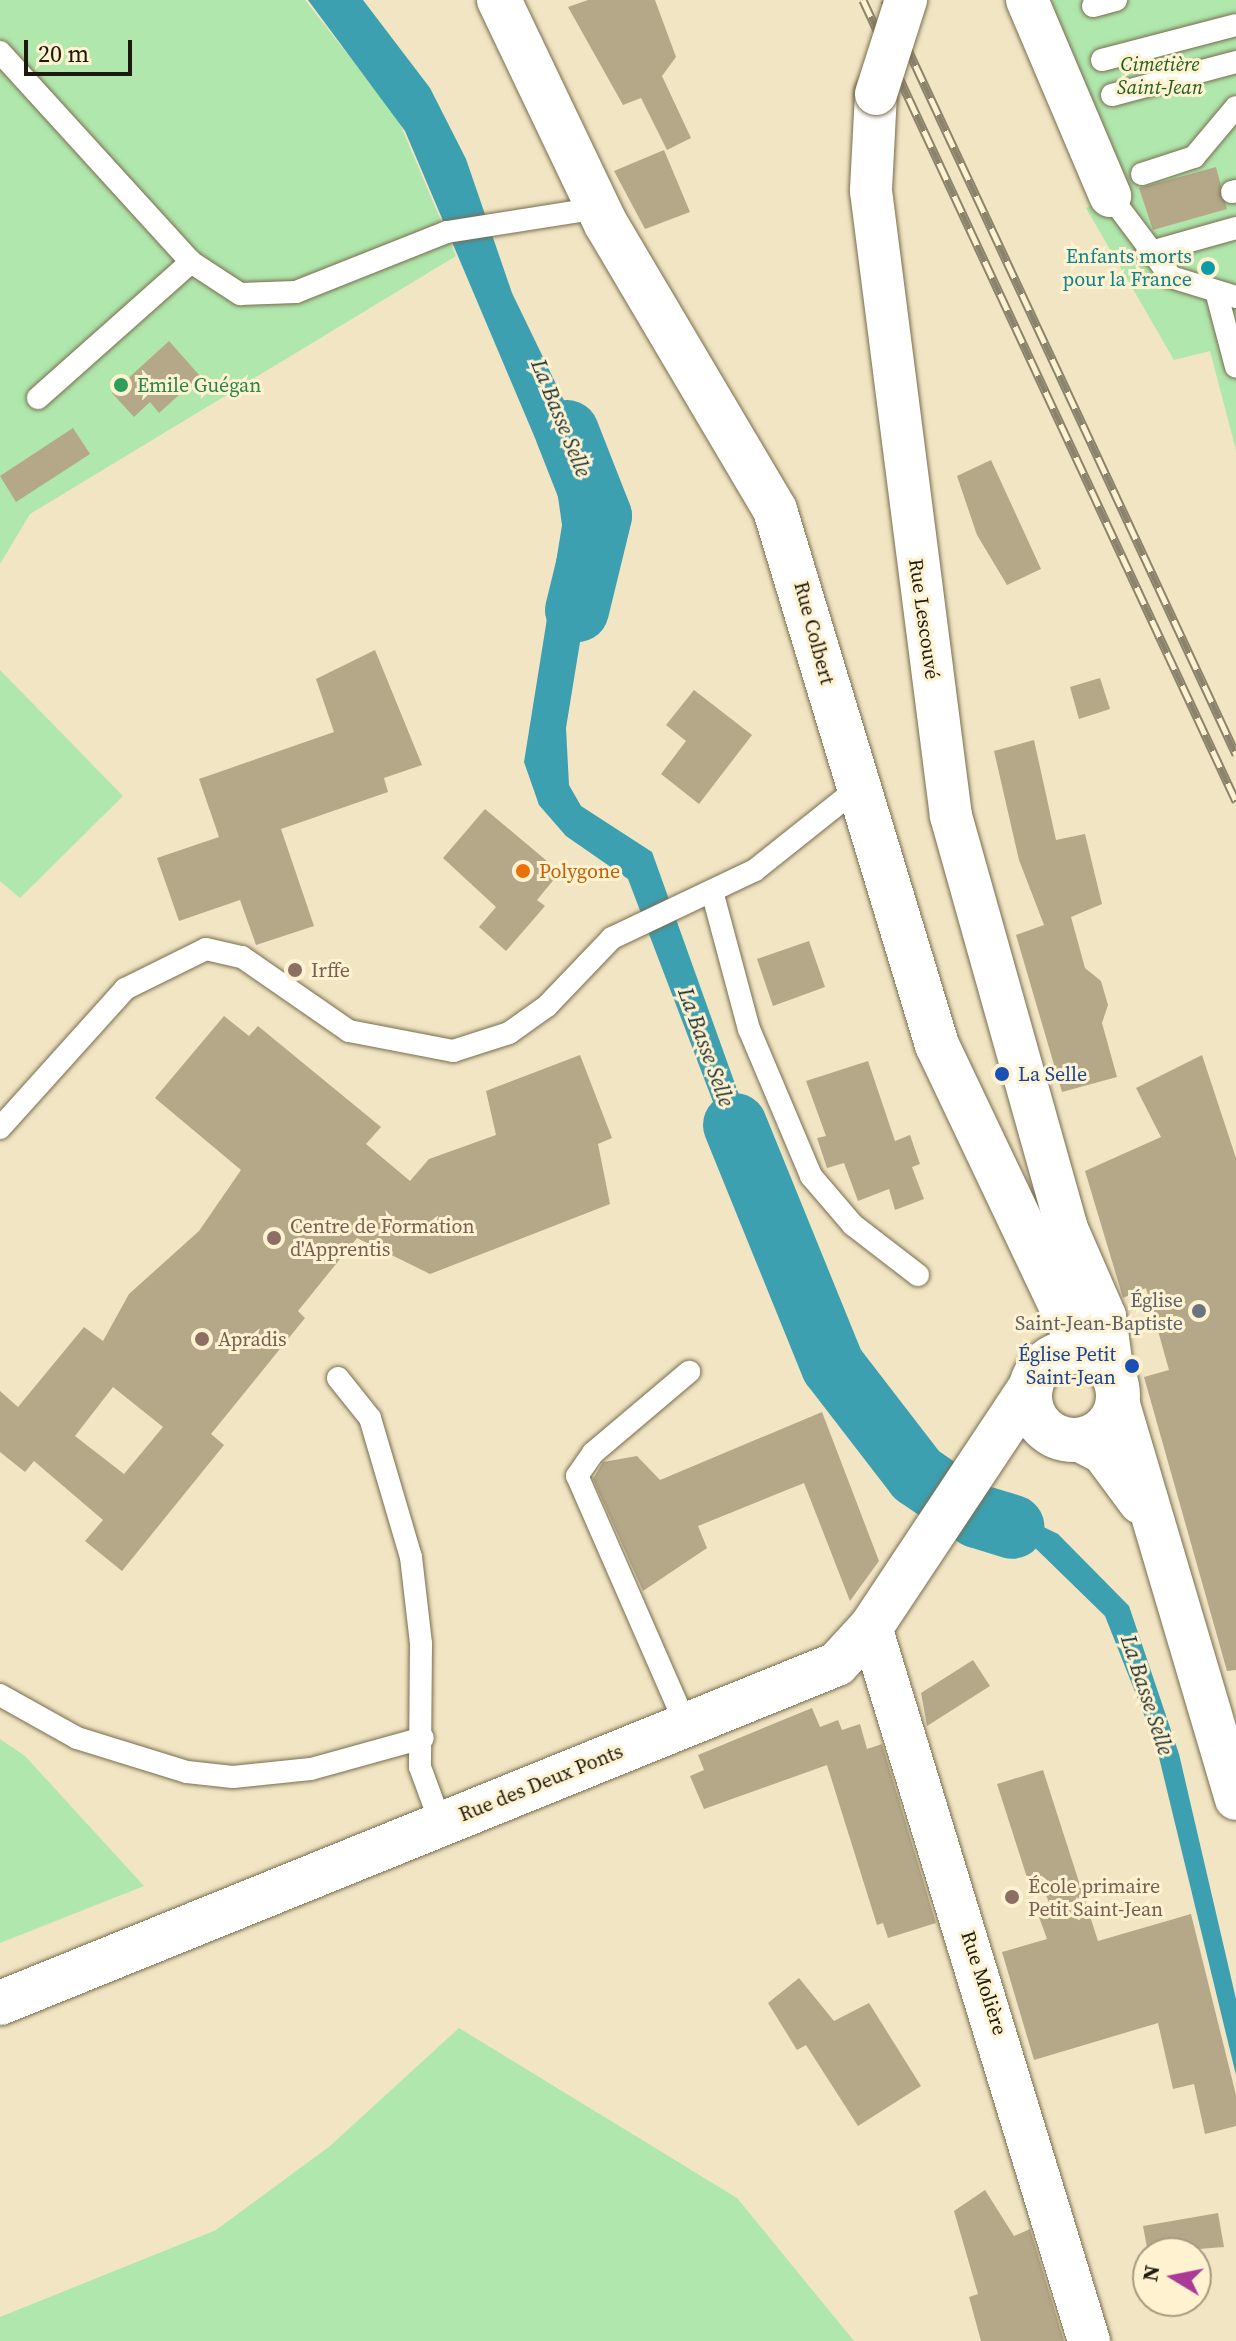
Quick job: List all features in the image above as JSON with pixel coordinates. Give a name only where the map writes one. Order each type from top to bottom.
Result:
[{"type":"street","name":"Rue Colbert","points":[[499,0],[598,208],[775,510],[937,1045],[993,1175],[1059,1296]]},
{"type":"street","name":"Rue Lescouvé","points":[[906,0],[876,94],[871,191],[951,816],[1067,1229],[1105,1316],[1079,1374],[1151,1524]]},
{"type":"street","points":[[1027,0],[1126,185]]},
{"type":"street","name":"Rue Lescouvé","points":[[1059,1296],[1067,1229]]},
{"type":"street","points":[[984,1462],[1064,1436],[1105,1428],[1079,1374],[1059,1296]]},
{"type":"street","points":[[1079,1374],[1031,1407],[1064,1436],[1124,1476],[1151,1524],[1236,1799]]},
{"type":"street","name":"Rue des Deux Ponts","points":[[0,2003],[837,1664],[871,1627],[984,1462],[1079,1374]]},
{"type":"street","name":"Rue Molière","points":[[871,1627],[1089,2341]]},
{"type":"lane","points":[[1093,6],[1116,0]]},
{"type":"lane","points":[[1102,60],[1236,25]]},
{"type":"lane","points":[[0,52],[191,262],[240,294],[296,292],[447,232],[598,208]]},
{"type":"lane","points":[[1112,95],[1236,62]]},
{"type":"lane","points":[[1236,107],[1194,157],[1126,185],[1147,253],[1171,277],[1226,296],[1236,367]]},
{"type":"lane","points":[[1147,253],[1236,228]]},
{"type":"lane","points":[[38,398],[191,262]]},
{"type":"lane","points":[[0,1128],[125,989],[185,955],[223,950],[349,1031],[453,1051],[529,1020],[612,938],[642,922],[713,895],[857,789]]},
{"type":"lane","points":[[713,895],[749,1029],[811,1176],[853,1225],[918,1275]]},
{"type":"lane","points":[[686,1725],[577,1476],[593,1453],[689,1372]]},
{"type":"lane","points":[[338,1378],[370,1418],[411,1557],[423,1738],[420,1767],[441,1824]]},
{"type":"lane","points":[[0,1695],[77,1738],[202,1774],[311,1769],[423,1738]]},
{"type":"green space","name":"Emile Guégan","points":[[0,0],[305,0],[397,117],[456,256],[30,514],[0,564]]},
{"type":"green space","name":"Cimetière Saint-Jean","points":[[1051,0],[1236,0],[1236,450],[1210,351],[1174,360],[1086,208],[1120,190]]},
{"type":"green space","points":[[0,670],[123,796],[20,898],[0,881]]},
{"type":"green space","points":[[0,1739],[25,1756],[144,1886],[0,1943]]},
{"type":"green space","points":[[459,2028],[737,2198],[854,2341],[0,2341],[0,2317],[216,2230],[330,2146]]},
{"type":"water","points":[[308,0],[363,0],[430,88],[466,159],[512,293],[600,475],[604,495],[566,728],[569,785],[581,806],[652,852],[778,1204],[755,1212],[628,879],[566,836],[539,805],[524,762],[562,525],[557,490],[405,131]]},
{"type":"water","points":[[971,1492],[1058,1534],[1129,1606],[1179,1754],[1236,1999],[1236,2075],[1156,1745],[1105,1616],[1027,1540],[952,1518]]},
{"type":"building","points":[[588,0],[655,0],[676,57],[662,76],[691,138],[667,150],[641,98],[623,105],[568,7]]},
{"type":"building","points":[[664,150],[690,212],[645,229],[614,171]]},
{"type":"building","points":[[1216,167],[1227,209],[1153,230],[1139,188]]},
{"type":"building","points":[[169,341],[200,376],[159,413],[150,402],[134,417],[112,393]]},
{"type":"building","points":[[73,428],[90,454],[16,502],[0,476]]},
{"type":"building","points":[[991,460],[1041,569],[1007,585],[977,535],[957,476]]},
{"type":"building","points":[[375,650],[422,765],[384,778],[388,792],[281,829],[314,926],[256,945],[240,900],[179,921],[157,858],[219,837],[199,779],[334,732],[316,679]]},
{"type":"building","points":[[1100,678],[1110,709],[1079,719],[1070,687]]},
{"type":"building","points":[[694,690],[752,735],[699,804],[661,774],[686,741],[666,725]]},
{"type":"building","points":[[1034,740],[1056,840],[1085,834],[1102,904],[1071,917],[1085,968],[1101,981],[1108,1005],[1102,1023],[1117,1077],[1062,1092],[1016,935],[1044,925],[1019,860],[994,751]]},
{"type":"building","points":[[485,809],[560,872],[537,900],[545,906],[506,951],[479,927],[496,907],[443,858]]},
{"type":"building","points":[[809,941],[825,987],[773,1006],[757,959]]},
{"type":"building","points":[[224,1016],[249,1036],[258,1026],[381,1127],[366,1144],[410,1181],[429,1159],[496,1135],[486,1091],[580,1055],[612,1138],[598,1144],[610,1204],[430,1274],[357,1238],[298,1311],[305,1318],[211,1434],[224,1445],[122,1571],[85,1541],[103,1520],[34,1461],[25,1472],[0,1452],[0,1391],[18,1407],[84,1327],[103,1341],[129,1294],[199,1231],[241,1170],[155,1098]],"holes":[[[113,1387],[163,1427],[124,1474],[75,1436]]]},
{"type":"building","points":[[1202,1055],[1236,1158],[1236,1670],[1227,1671],[1144,1377],[1169,1370],[1146,1288],[1123,1298],[1085,1171],[1161,1137],[1136,1088]]},
{"type":"building","points":[[868,1061],[895,1141],[910,1135],[920,1164],[912,1167],[924,1199],[895,1210],[889,1189],[858,1201],[844,1163],[827,1168],[817,1138],[826,1136],[806,1081]]},
{"type":"building","points":[[822,1412],[879,1561],[850,1601],[804,1483],[698,1526],[707,1548],[643,1591],[593,1479],[603,1462],[637,1456],[660,1480]]},
{"type":"building","points":[[973,1660],[990,1686],[927,1726],[921,1693]]},
{"type":"building","points":[[812,1708],[820,1727],[838,1720],[842,1730],[860,1724],[867,1749],[882,1744],[936,1923],[888,1938],[883,1923],[877,1925],[827,1765],[704,1809],[690,1776],[704,1770],[698,1755]]},
{"type":"building","points":[[1043,1770],[1098,1941],[1191,1914],[1236,2095],[1236,2126],[1205,2134],[1194,2084],[1173,2089],[1158,2023],[1034,2060],[1002,1952],[1047,1939],[1039,1917],[1052,1910],[1044,1890],[1032,1893],[997,1784]]},
{"type":"building","points":[[799,1978],[834,2021],[869,2003],[921,2086],[858,2126],[806,2045],[797,2050],[768,2003]]},
{"type":"building","points":[[985,2190],[1014,2236],[1030,2229],[1064,2341],[981,2341],[969,2297],[978,2294],[954,2211]]},
{"type":"building","points":[[1218,2213],[1224,2247],[1212,2248],[1212,2237],[1145,2237],[1143,2226]]},
{"type":"waterway","name":"La Basse Selle","points":[[567,432],[600,516],[577,610]]},
{"type":"waterway","name":"La Basse Selle","points":[[735,1125],[833,1366],[917,1475],[977,1516],[1012,1527]]},
{"type":"railway","points":[[863,0],[1236,801]]},
{"type":"railway","points":[[885,0],[1236,754]]},
{"type":"place","name":"Enfants morts pour la France","points":[[1208,268]]},
{"type":"place","name":"Emile Guégan","points":[[121,385]]},
{"type":"place","name":"Polygone","points":[[523,871]]},
{"type":"place","name":"Irffe","points":[[295,970]]},
{"type":"place","name":"La Selle","points":[[1002,1074]]},
{"type":"place","name":"Centre de Formation d'Apprentis","points":[[274,1238]]},
{"type":"place","name":"Église Saint-Jean-Baptiste","points":[[1199,1311]]},
{"type":"place","name":"Apradis","points":[[202,1339]]},
{"type":"place","name":"Église Petit Saint-Jean","points":[[1132,1366]]},
{"type":"place","name":"École primaire Petit Saint-Jean","points":[[1012,1897]]}]
